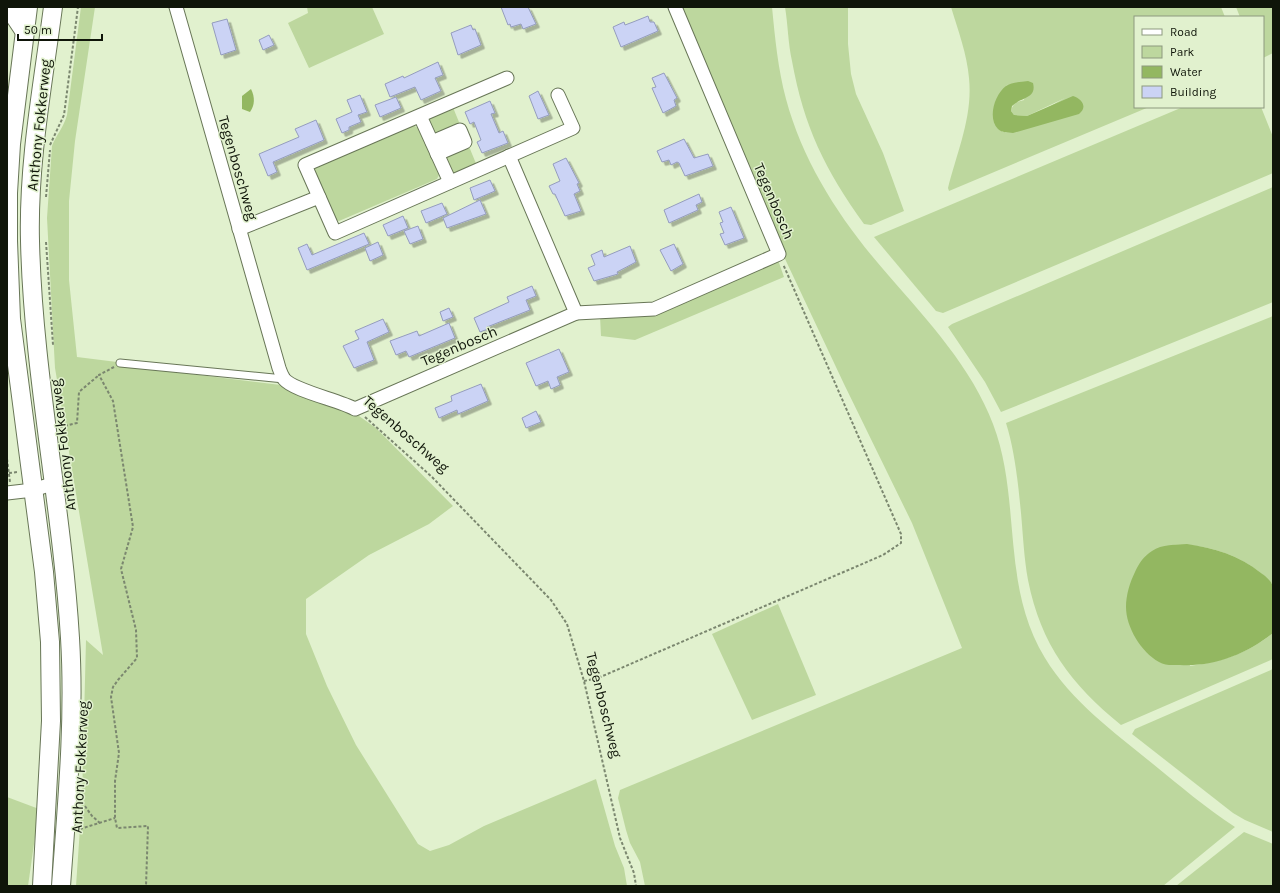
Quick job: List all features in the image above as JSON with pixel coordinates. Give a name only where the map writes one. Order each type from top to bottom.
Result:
[{"type":"main road","name":"Anthony Fokkerweg","points":[[28,7],[11,144],[8,193],[8,241],[11,319],[44,572],[50,642],[51,721],[42,886]]},
{"type":"main road","name":"Anthony Fokkerweg","points":[[53,7],[34,150],[30,240],[34,316],[55,483],[70,640],[68,799],[61,886]]},
{"type":"main road","points":[[7,8],[14,14],[25,32]]},
{"type":"street","name":"Tegenboschweg","points":[[176,7],[279,368],[284,379],[294,386],[355,408]]},
{"type":"street","name":"Tegenbosch","points":[[355,408],[576,313],[654,309],[779,254],[675,7]]},
{"type":"street","points":[[507,78],[305,164],[335,232],[573,128],[558,95]]},
{"type":"street","points":[[420,116],[450,182]]},
{"type":"street","points":[[510,156],[576,313]]},
{"type":"street","points":[[239,229],[319,197]]},
{"type":"street","name":"Anthony Fokkerweg","points":[[9,488],[55,483]]},
{"type":"lane","points":[[120,363],[284,379]]},
{"type":"path","name":"Anthony Fokkerweg","points":[[46,199],[50,145],[64,115],[78,7]]},
{"type":"path","points":[[45,237],[52,312],[53,352]]},
{"type":"path","points":[[584,681],[598,678],[883,555],[901,543],[901,534],[779,254]]},
{"type":"path","points":[[120,363],[99,375],[113,401],[133,527],[121,569],[136,630],[137,658],[113,687],[111,697],[119,753],[115,781],[115,818],[117,828],[148,826],[146,886]]},
{"type":"path","name":"Anthony Fokkerweg","points":[[58,420],[59,428],[77,423],[79,392],[99,375]]},
{"type":"path","name":"Tegenboschweg","points":[[355,408],[393,440],[432,477],[551,600],[567,624],[584,681],[620,838],[634,873],[636,886]]},
{"type":"path","points":[[7,459],[9,488]]},
{"type":"path","name":"Anthony Fokkerweg","points":[[79,807],[80,800],[92,816],[101,824]]},
{"type":"path","points":[[101,824],[115,818]]},
{"type":"path","name":"Anthony Fokkerweg","points":[[78,822],[78,830],[101,824]]},
{"type":"green space","points":[[81,7],[95,7],[75,141],[69,201],[69,280],[77,357],[117,362],[118,365],[281,385],[321,399],[359,416],[376,428],[453,506],[429,524],[369,555],[306,599],[306,634],[327,686],[356,745],[418,844],[430,851],[449,845],[484,826],[596,779],[615,846],[624,868],[627,886],[76,886],[82,799],[86,640],[103,655],[55,368],[47,218],[52,146],[67,115]]},
{"type":"green space","points":[[307,7],[372,7],[384,34],[309,68],[288,23],[308,13]]},
{"type":"green space","points":[[678,7],[772,7],[779,65],[786,99],[803,148],[827,194],[856,236],[934,328],[961,364],[984,403],[993,424],[1002,453],[1007,482],[1016,571],[1022,601],[1031,630],[1045,658],[1067,688],[1094,715],[1193,797],[1235,827],[1163,886],[645,886],[640,862],[630,843],[626,830],[618,798],[620,790],[962,648],[912,523],[778,244]]},
{"type":"green space","points":[[785,7],[848,7],[848,44],[851,74],[856,94],[883,153],[904,211],[871,225],[864,224],[838,185],[818,147],[803,107],[791,54]]},
{"type":"green space","points":[[951,7],[1221,7],[1225,16],[1134,16],[1134,108],[1147,108],[949,191],[948,188],[969,106],[969,78],[962,42]],"holes":[[[1028,81],[1024,100],[1017,102],[1011,111],[1014,115],[1027,116],[1065,98],[1003,132],[995,121],[994,115],[997,103],[1007,85]]]},
{"type":"green space","points":[[1236,7],[1273,7],[1273,53],[1264,58],[1264,16],[1240,16]]},
{"type":"green space","points":[[452,105],[461,127],[434,135],[428,122],[431,115]]},
{"type":"green space","points":[[1181,108],[1261,108],[1273,137],[1273,173],[943,313],[936,311],[874,237]]},
{"type":"green space","points":[[413,125],[418,128],[439,175],[437,179],[339,221],[334,219],[314,168]]},
{"type":"green space","points":[[468,144],[477,166],[457,174],[450,172],[444,159],[445,153]]},
{"type":"green space","points":[[1273,187],[1273,302],[1001,412],[985,382],[948,327],[952,324]]},
{"type":"green space","points":[[778,260],[784,277],[635,340],[601,336],[600,316],[656,313]]},
{"type":"green space","points":[[1273,316],[1273,585],[1252,567],[1227,554],[1200,546],[1172,545],[1190,666],[1234,656],[1254,646],[1273,633],[1273,659],[1121,725],[1103,710],[1073,678],[1050,644],[1041,624],[1028,580],[1016,468],[1006,423]]},
{"type":"green space","points":[[778,604],[816,695],[752,720],[712,634]]},
{"type":"green space","points":[[1273,669],[1273,832],[1233,813],[1132,734],[1135,729]]},
{"type":"green space","points":[[7,797],[39,809],[28,886],[7,886]]},
{"type":"green space","points":[[1244,832],[1273,844],[1273,886],[1176,886]]},
{"type":"water","points":[[1028,81],[1033,83],[1033,92],[1012,106],[1011,111],[1014,115],[1027,116],[1073,96],[1079,99],[1083,104],[1082,111],[1079,114],[1013,133],[1003,132],[998,129],[993,119],[996,100],[1006,86],[1017,82]]},
{"type":"water","points":[[251,89],[254,101],[250,112],[242,109],[242,96]]},
{"type":"water","points":[[1187,544],[1226,553],[1244,561],[1268,579],[1274,592],[1273,633],[1241,653],[1230,658],[1205,664],[1166,665],[1152,658],[1146,652],[1132,631],[1127,615],[1127,598],[1131,580],[1140,563],[1152,551],[1165,546]]},
{"type":"building","points":[[501,7],[528,7],[536,24],[523,29],[521,24],[511,27],[510,24],[508,25]]},
{"type":"building","points":[[648,16],[650,22],[654,22],[658,31],[621,47],[613,27],[624,22],[625,25]]},
{"type":"building","points":[[227,19],[236,50],[221,55],[212,23]]},
{"type":"building","points":[[471,25],[473,30],[475,29],[481,45],[458,55],[451,33]]},
{"type":"building","points":[[269,35],[274,45],[263,50],[259,40]]},
{"type":"building","points":[[438,62],[443,75],[435,78],[441,91],[421,100],[415,87],[390,97],[385,84],[403,76],[404,78]]},
{"type":"building","points":[[664,73],[677,98],[674,100],[676,106],[663,113],[652,88],[656,87],[652,78]]},
{"type":"building","points":[[538,91],[549,115],[538,119],[529,96]]},
{"type":"building","points":[[360,95],[367,112],[358,115],[361,122],[349,127],[349,130],[342,133],[336,119],[352,112],[347,100]]},
{"type":"building","points":[[396,97],[401,108],[380,117],[375,105]]},
{"type":"building","points":[[490,101],[495,113],[491,114],[499,133],[503,131],[508,143],[482,153],[477,142],[481,140],[474,122],[470,124],[465,112]]},
{"type":"building","points":[[316,120],[324,140],[273,162],[277,172],[268,176],[259,154],[299,137],[295,129]]},
{"type":"building","points":[[684,139],[694,158],[708,154],[713,166],[685,176],[679,163],[677,162],[671,165],[669,160],[662,162],[657,151]]},
{"type":"building","points":[[566,158],[579,183],[577,184],[580,191],[574,194],[581,211],[565,216],[555,194],[553,194],[549,186],[560,181],[553,164]]},
{"type":"building","points":[[490,180],[495,191],[474,200],[470,188]]},
{"type":"building","points":[[699,194],[702,202],[696,205],[698,210],[669,223],[664,210]]},
{"type":"building","points":[[480,200],[486,214],[447,228],[443,218]]},
{"type":"building","points":[[442,203],[447,214],[426,223],[421,211]]},
{"type":"building","points":[[731,207],[744,238],[725,245],[720,234],[724,233],[720,223],[723,222],[719,212]]},
{"type":"building","points":[[403,216],[408,228],[388,236],[383,225]]},
{"type":"building","points":[[418,226],[423,239],[410,244],[404,231]]},
{"type":"building","points":[[364,233],[369,244],[307,270],[298,248],[307,244],[312,255]]},
{"type":"building","points":[[378,242],[383,255],[370,261],[365,248]]},
{"type":"building","points":[[674,244],[683,264],[671,271],[660,250]]},
{"type":"building","points":[[630,246],[636,262],[617,272],[618,274],[594,281],[588,268],[595,265],[591,255],[602,250],[604,257]]},
{"type":"building","points":[[532,286],[536,296],[526,300],[530,310],[487,327],[488,329],[480,332],[474,318],[509,302],[507,297]]},
{"type":"building","points":[[449,308],[453,317],[443,321],[440,312]]},
{"type":"building","points":[[383,319],[389,332],[367,342],[374,360],[354,368],[343,346],[359,339],[355,331]]},
{"type":"building","points":[[449,323],[455,338],[409,357],[406,351],[396,355],[390,341],[417,331],[419,336]]},
{"type":"building","points":[[559,349],[569,372],[557,377],[560,385],[551,389],[548,381],[536,386],[526,363]]},
{"type":"building","points":[[481,384],[488,401],[458,414],[457,410],[439,418],[435,408],[452,401],[451,396]]},
{"type":"building","points":[[536,411],[541,422],[526,428],[522,418]]}]
